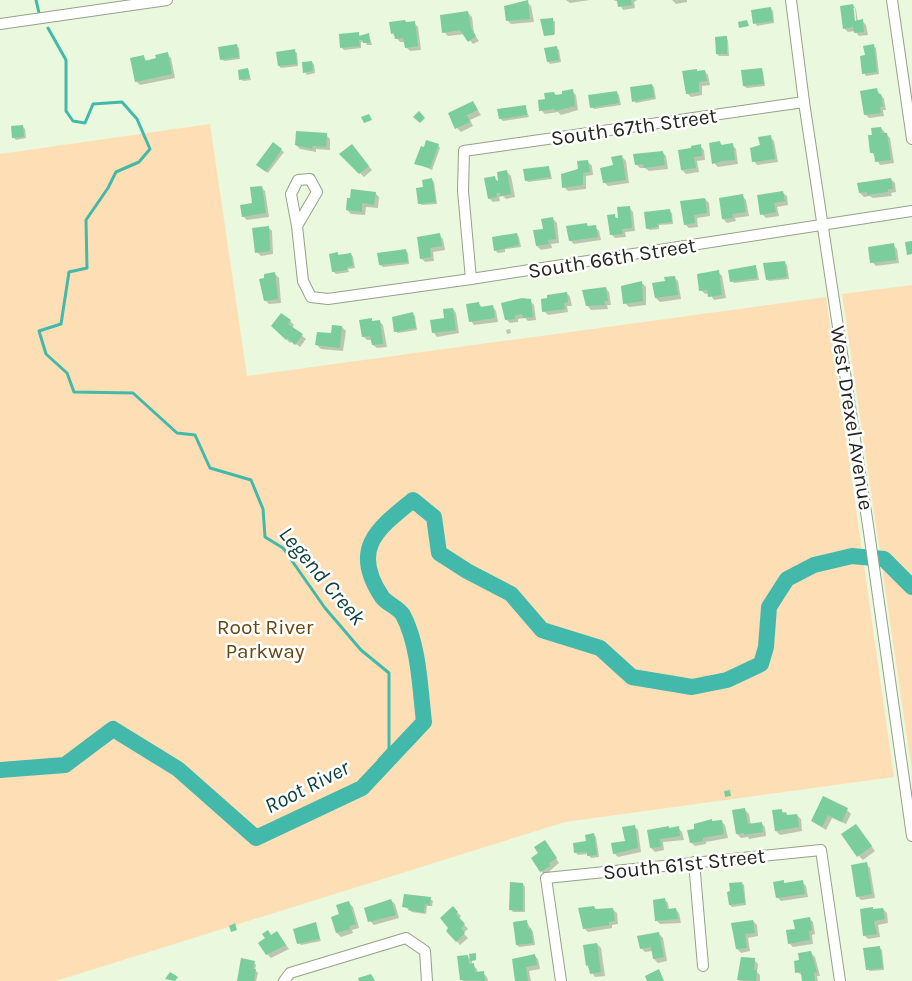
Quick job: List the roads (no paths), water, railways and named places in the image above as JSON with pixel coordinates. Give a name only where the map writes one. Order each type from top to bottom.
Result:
[{"type":"street","points":[[0,24],[167,0]]},
{"type":"street","name":"West Drexel Avenue","points":[[791,0],[912,837]]},
{"type":"street","points":[[892,0],[912,139]]},
{"type":"street","name":"South 67th Street","points":[[471,279],[463,191],[464,151],[804,102]]},
{"type":"street","name":"South 66th Street","points":[[297,226],[303,281],[311,297],[328,299],[912,211]]},
{"type":"street","name":"South 61st Street","points":[[561,981],[546,878],[821,850],[840,981]]},
{"type":"street","points":[[694,862],[703,966]]},
{"type":"street","points":[[284,981],[290,973],[406,938],[425,951],[427,981]]},
{"type":"waterway","name":"Legend Creek","points":[[36,0],[39,13]]},
{"type":"waterway","name":"Legend Creek","points":[[48,28],[66,60],[66,111],[73,121],[85,123],[93,104],[122,102],[137,119],[150,149],[139,162],[116,172],[86,220],[87,268],[69,272],[61,324],[39,331],[46,354],[67,373],[74,392],[133,393],[177,433],[195,435],[210,468],[251,480],[263,509],[265,537],[283,548],[325,608],[361,650],[389,673],[389,749],[379,760],[374,775]]},
{"type":"waterway","name":"Root River","points":[[0,770],[65,765],[113,729],[178,769],[256,838],[362,788],[424,722],[418,667],[408,627],[401,612],[382,597],[368,566],[368,553],[372,541],[388,521],[413,500],[434,517],[439,553],[511,594],[542,630],[600,648],[632,677],[692,687],[727,680],[761,664],[766,647],[769,607],[787,579],[814,565],[852,556],[884,559],[912,587]]},
{"type":"park label","name":"Root River Parkway","points":[[265,639]]}]
